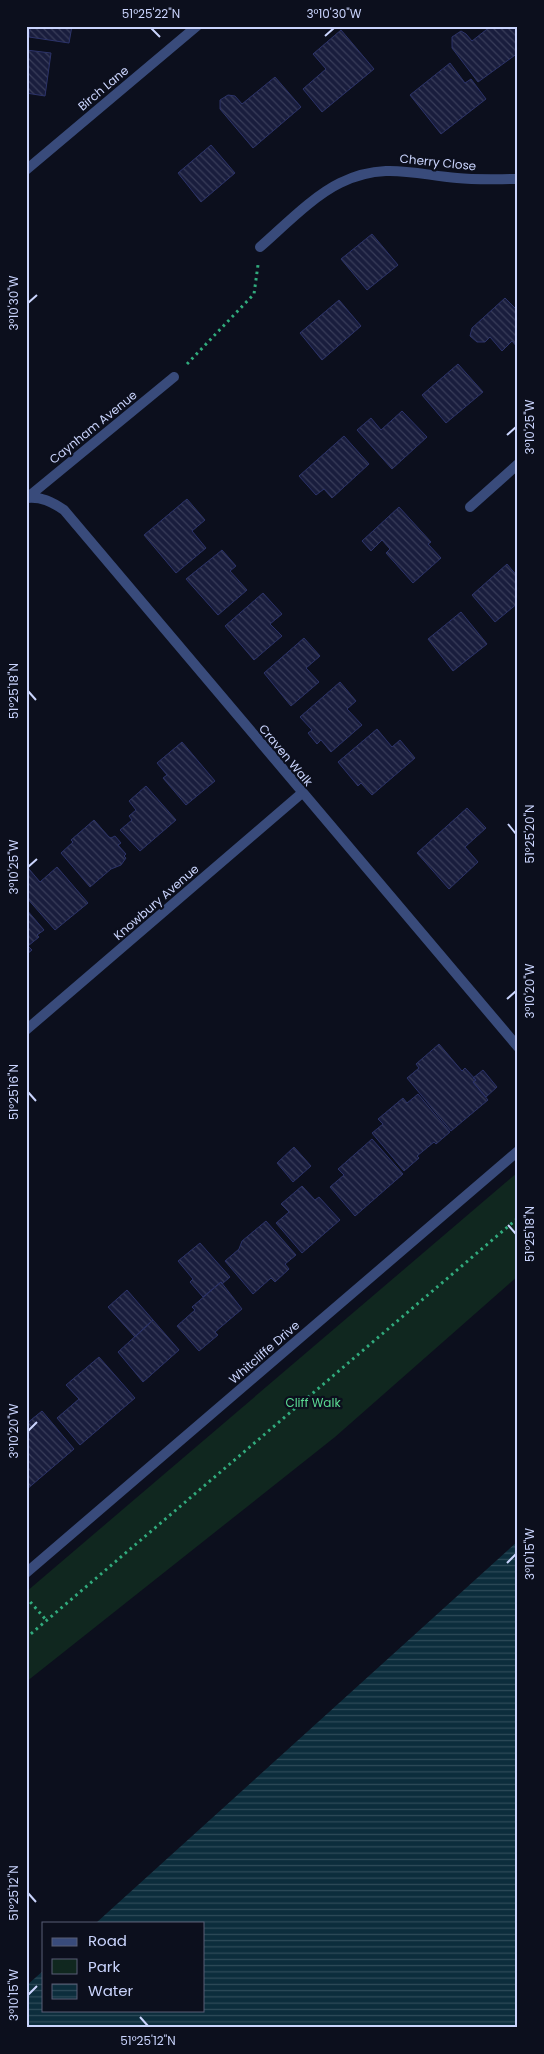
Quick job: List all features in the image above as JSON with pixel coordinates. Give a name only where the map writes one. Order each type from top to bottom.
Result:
[{"type":"street","name":"Birch Lane","points":[[26,170],[196,26]]},
{"type":"street","name":"Cherry Close","points":[[260,247],[324,193],[340,183],[363,174],[389,170],[478,180],[518,179]]},
{"type":"street","name":"Caynham Avenue","points":[[27,498],[174,377]]},
{"type":"street","points":[[470,507],[518,464]]},
{"type":"street","name":"Craven Walk","points":[[27,498],[50,501],[64,510],[518,1047]]},
{"type":"street","name":"Knowbury Avenue","points":[[26,1030],[302,793]]},
{"type":"street","name":"Whitcliffe Drive","points":[[26,1573],[518,1151]]},
{"type":"path","points":[[174,377],[254,294],[260,247]]},
{"type":"path","points":[[26,1638],[518,1218]]},
{"type":"path","points":[[26,1597],[47,1621]]},
{"type":"green space","name":"Cliff Walk","points":[[518,1172],[518,1276],[335,1437],[26,1682],[26,1592]]},
{"type":"water","points":[[518,1541],[518,2028],[26,2028],[26,1986],[42,1972],[42,2012],[205,2012],[205,1922],[97,1922]]},
{"type":"building","points":[[26,26],[72,26],[69,43],[29,37],[30,29],[26,29]]},
{"type":"building","points":[[491,26],[515,26],[518,29],[518,53],[478,82],[452,48],[452,37],[461,31],[472,41]]},
{"type":"building","points":[[341,30],[374,69],[322,112],[303,89],[326,69],[313,54]]},
{"type":"building","points":[[26,50],[51,53],[45,96],[26,93]]},
{"type":"building","points":[[450,63],[465,83],[471,79],[486,99],[441,134],[410,95]]},
{"type":"building","points":[[275,77],[301,107],[253,148],[220,109],[220,100],[228,95],[235,96],[242,104]]},
{"type":"building","points":[[211,145],[235,173],[201,202],[178,173]]},
{"type":"building","points":[[372,234],[398,265],[367,290],[341,259]]},
{"type":"building","points":[[505,298],[515,308],[518,305],[518,348],[512,341],[502,351],[490,337],[485,342],[477,342],[470,336],[472,328]]},
{"type":"building","points":[[339,300],[361,326],[322,360],[300,333]]},
{"type":"building","points":[[458,364],[483,392],[446,423],[422,395]]},
{"type":"building","points":[[402,411],[427,437],[392,469],[357,430],[371,418],[381,430]]},
{"type":"building","points":[[344,436],[369,464],[332,498],[324,489],[316,495],[299,476]]},
{"type":"building","points":[[187,499],[205,520],[192,531],[206,548],[176,573],[144,535]]},
{"type":"building","points":[[399,507],[431,542],[428,544],[441,558],[413,583],[386,553],[390,549],[382,540],[371,551],[362,541]]},
{"type":"building","points":[[222,550],[236,566],[230,571],[247,590],[218,615],[186,579]]},
{"type":"building","points":[[507,564],[518,577],[518,603],[495,622],[472,595]]},
{"type":"building","points":[[263,593],[282,614],[270,624],[282,636],[254,660],[225,626]]},
{"type":"building","points":[[461,612],[487,644],[453,671],[428,639]]},
{"type":"building","points":[[304,638],[320,656],[306,668],[319,682],[291,706],[264,673]]},
{"type":"building","points":[[340,682],[356,701],[347,709],[362,725],[331,752],[321,740],[317,744],[308,733],[312,730],[300,717]]},
{"type":"building","points":[[377,729],[392,747],[400,740],[415,758],[372,795],[361,783],[358,786],[338,762]]},
{"type":"building","points":[[182,742],[215,781],[186,805],[163,778],[167,775],[157,763]]},
{"type":"building","points":[[146,786],[176,820],[140,851],[120,830],[132,820],[129,816],[136,810],[129,801]]},
{"type":"building","points":[[467,808],[486,828],[465,847],[478,862],[449,889],[417,853]]},
{"type":"building","points":[[94,820],[109,837],[115,836],[121,843],[118,845],[126,854],[124,856],[126,858],[121,865],[111,869],[90,887],[61,853],[73,842],[71,840]]},
{"type":"building","points":[[57,867],[88,903],[55,930],[26,897],[26,871],[29,869],[40,882]]},
{"type":"building","points":[[26,909],[44,930],[28,946],[32,950],[26,955]]},
{"type":"building","points":[[439,1044],[462,1071],[465,1068],[476,1080],[473,1082],[488,1100],[451,1131],[407,1078],[419,1068],[416,1064]]},
{"type":"building","points":[[483,1070],[497,1087],[486,1097],[473,1082],[476,1080],[473,1078]]},
{"type":"building","points":[[418,1094],[450,1132],[417,1156],[419,1158],[404,1171],[372,1133],[383,1124],[378,1119],[403,1098],[407,1103]]},
{"type":"building","points":[[372,1139],[403,1174],[355,1216],[330,1187],[344,1175],[338,1169]]},
{"type":"building","points":[[294,1147],[311,1166],[293,1182],[277,1163]]},
{"type":"building","points":[[302,1186],[315,1200],[319,1197],[340,1220],[302,1253],[276,1223],[289,1212],[281,1204]]},
{"type":"building","points":[[266,1221],[296,1255],[285,1264],[289,1269],[275,1282],[271,1278],[253,1294],[225,1261],[239,1249],[242,1241]]},
{"type":"building","points":[[200,1243],[230,1277],[203,1297],[190,1282],[193,1279],[178,1261]]},
{"type":"building","points":[[221,1282],[242,1309],[215,1332],[218,1335],[199,1351],[177,1326],[195,1310],[192,1307]]},
{"type":"building","points":[[127,1290],[153,1320],[135,1337],[108,1307]]},
{"type":"building","points":[[153,1320],[179,1350],[143,1382],[118,1352]]},
{"type":"building","points":[[99,1357],[135,1398],[80,1445],[57,1418],[79,1399],[66,1385]]},
{"type":"building","points":[[42,1411],[74,1449],[26,1490],[26,1424]]}]
